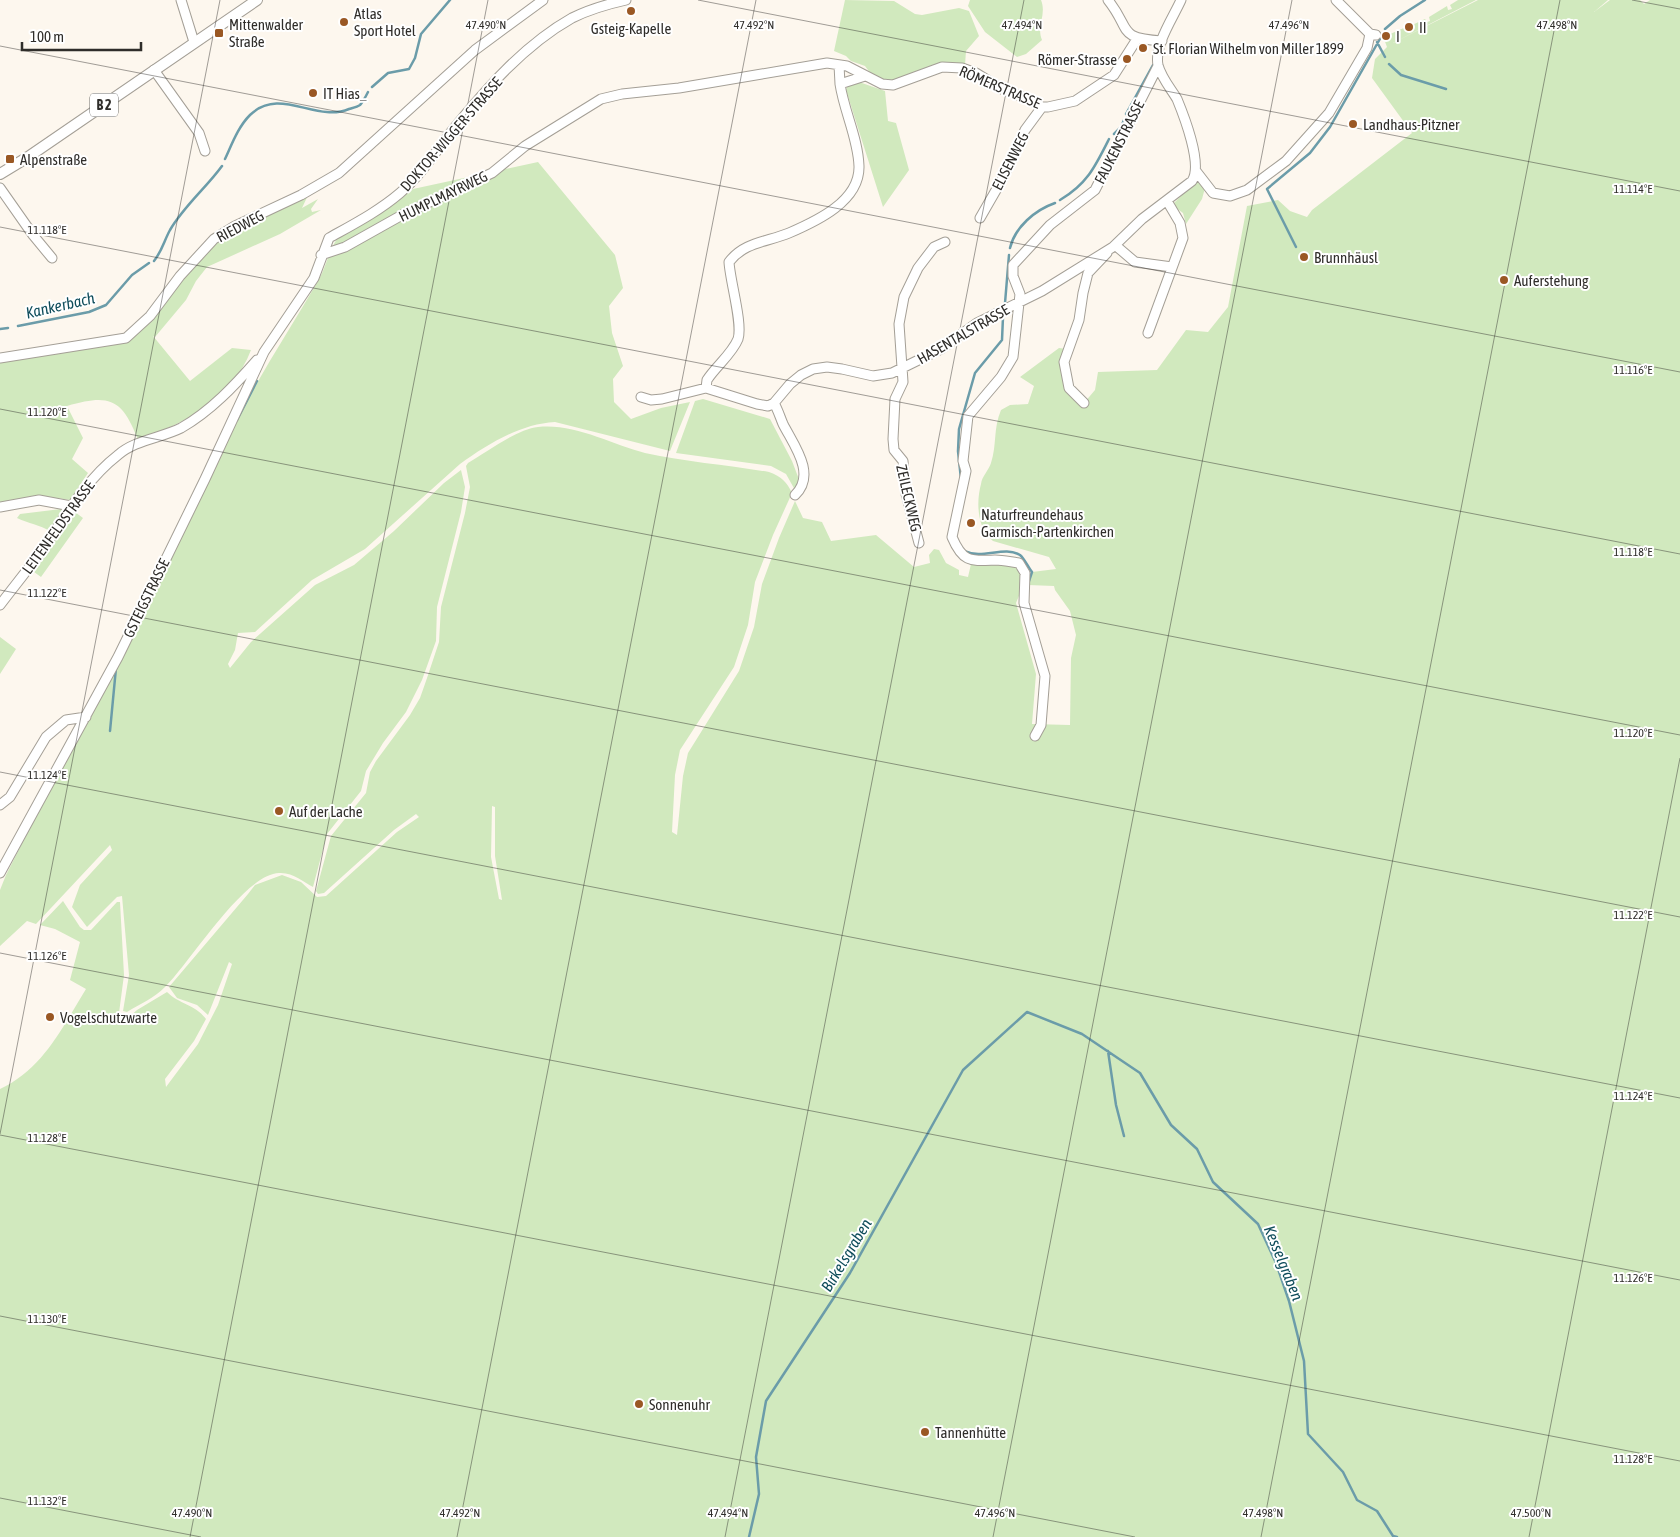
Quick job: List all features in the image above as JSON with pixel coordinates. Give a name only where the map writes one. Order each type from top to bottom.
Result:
[{"type":"main road","name":"B 2","points":[[0,174],[28,157],[257,0]]},
{"type":"street","points":[[181,0],[194,42]]},
{"type":"street","name":"RIEDWEG","points":[[0,358],[126,338],[146,321],[180,276],[214,239],[235,226],[301,195],[339,173],[494,34],[543,0]]},
{"type":"street","name":"DOKTOR-WIGGER-STRASSE","points":[[205,479],[264,352],[314,278],[321,254],[329,238],[365,217],[400,193],[419,174],[478,101],[520,56],[544,36],[573,18],[626,0]]},
{"type":"street","points":[[1108,0],[1127,32],[1137,39],[1162,41]]},
{"type":"street","name":"FAUKENSTRASSE","points":[[1035,736],[1042,725],[1045,676],[1024,603],[1025,573],[1019,563],[997,560],[975,562],[968,559],[956,547],[952,537],[966,471],[963,461],[968,416],[1010,363],[1019,303],[1019,292],[1012,271],[1016,261],[1050,225],[1095,190],[1111,163],[1158,66],[1158,54],[1162,41],[1180,0]]},
{"type":"street","points":[[1158,66],[1176,99],[1187,126],[1196,171],[1213,193],[1226,196],[1240,194],[1273,172],[1294,153],[1324,120],[1373,35],[1336,0]]},
{"type":"street","name":"RÖMERSTRASSE","points":[[640,91],[679,88],[776,74],[821,64],[839,65],[882,84],[893,85],[942,67],[962,68],[976,73],[1002,89],[1042,106],[1075,101],[1114,75],[1137,39]]},
{"type":"street","points":[[706,388],[707,380],[738,338],[738,317],[728,262],[742,248],[788,233],[834,209],[857,182],[859,165],[840,84],[839,65]]},
{"type":"street","points":[[154,70],[199,133],[205,151]]},
{"type":"street","points":[[840,84],[865,76]]},
{"type":"street","name":"HUMPLMAYRWEG","points":[[321,254],[345,247],[402,216],[492,173],[525,146],[601,99],[640,91]]},
{"type":"street","name":"ELISENWEG","points":[[980,218],[1003,178],[1025,130],[1042,106]]},
{"type":"street","points":[[1084,403],[1070,388],[1064,362],[1079,320],[1088,273],[1142,219],[1192,181],[1196,171]]},
{"type":"street","points":[[0,188],[33,235],[52,258]]},
{"type":"street","points":[[1148,332],[1183,238],[1182,229],[1167,200]]},
{"type":"street","points":[[902,368],[899,324],[904,297],[927,254],[934,247],[945,242]]},
{"type":"street","points":[[1114,246],[1135,262],[1172,267]]},
{"type":"street","name":"HASENTALSTRASSE","points":[[774,403],[800,375],[813,369],[835,368],[873,376],[902,368],[941,349],[988,316],[1019,303],[1067,277],[1114,246]]},
{"type":"street","name":"LEITENFELDSTRASSE","points":[[0,605],[36,559],[71,506],[93,478],[120,453],[179,428],[196,418],[237,382],[264,352]]},
{"type":"street","name":"ZEILECKWEG","points":[[902,368],[901,388],[896,393],[895,399],[894,450],[903,461],[906,494],[919,543]]},
{"type":"street","points":[[641,397],[651,400],[662,399],[706,388],[756,404],[768,406],[774,403],[792,441],[801,453],[801,489],[795,495]]},
{"type":"street","name":"GSTEIGSTRASSE","points":[[0,873],[86,717],[205,479]]},
{"type":"street","points":[[0,507],[29,500],[71,506]]},
{"type":"street","points":[[0,805],[10,797],[46,737],[66,720],[86,717]]},
{"type":"green space","points":[[845,0],[894,1],[915,14],[922,15],[959,8],[969,11],[979,36],[966,51],[965,65],[945,64],[935,66],[888,83],[874,78],[865,66],[851,61],[846,56],[834,51]]},
{"type":"green space","points":[[970,0],[1041,0],[1043,11],[1040,35],[1042,40],[1026,54],[1017,57],[985,32],[968,6]]},
{"type":"green space","points":[[1458,0],[1476,0],[1393,43],[1478,0],[1608,0],[1594,12],[1610,0],[1640,0],[1644,4],[1650,0],[1680,0],[1680,1537],[0,1537],[0,1089],[15,1081],[40,1059],[60,1033],[86,989],[70,980],[80,942],[55,929],[40,925],[63,901],[80,927],[84,930],[91,930],[117,902],[120,902],[124,975],[119,1013],[124,1018],[128,1018],[137,1010],[167,992],[202,1014],[206,1019],[194,1041],[165,1079],[166,1087],[198,1044],[218,1005],[232,964],[229,962],[208,1015],[197,1005],[177,998],[169,987],[255,885],[282,875],[301,882],[317,897],[326,896],[397,832],[419,817],[416,814],[394,830],[324,893],[318,894],[316,891],[331,836],[366,793],[370,772],[410,715],[420,698],[426,681],[439,642],[441,607],[465,513],[470,487],[466,466],[468,463],[521,432],[538,427],[565,428],[645,453],[769,472],[786,482],[790,489],[792,493],[755,582],[748,625],[734,667],[680,750],[675,775],[672,832],[677,835],[683,776],[688,753],[739,671],[754,627],[762,584],[795,501],[803,518],[822,522],[831,541],[876,535],[914,567],[930,563],[929,555],[934,549],[939,550],[946,563],[959,570],[959,575],[968,577],[971,564],[974,565],[980,562],[1019,563],[1025,573],[1016,603],[1036,674],[1032,724],[1070,725],[1071,658],[1076,635],[1070,611],[1054,586],[1028,585],[1032,572],[1056,569],[1049,557],[993,541],[984,530],[979,515],[979,491],[993,456],[997,424],[1001,410],[1010,405],[1028,404],[1034,386],[1020,377],[1059,348],[1067,349],[1066,376],[1084,403],[1095,390],[1098,372],[1157,370],[1186,330],[1208,332],[1228,307],[1247,206],[1278,200],[1290,211],[1307,217],[1312,210],[1412,133],[1372,78],[1375,59],[1387,47],[1384,39],[1389,38],[1388,35],[1406,27],[1407,30],[1411,29],[1410,26],[1425,19],[1427,22],[1430,21],[1429,17],[1447,6],[1448,10],[1452,9],[1450,5]],"holes":[[[492,806],[495,807],[495,856],[502,900],[499,899],[491,857]]]},
{"type":"green space","points":[[859,82],[885,91],[888,121],[896,123],[909,170],[883,207],[846,90],[848,84]]},
{"type":"green space","points":[[538,162],[615,255],[623,288],[609,306],[612,333],[623,366],[613,379],[614,402],[631,419],[661,408],[690,402],[670,451],[555,422],[529,427],[505,436],[460,464],[365,549],[312,580],[255,632],[238,633],[235,650],[228,664],[230,668],[251,642],[315,585],[354,565],[394,531],[444,483],[461,470],[465,487],[461,512],[437,607],[436,641],[422,680],[406,712],[383,743],[366,771],[361,791],[327,834],[313,887],[289,874],[279,873],[265,877],[234,903],[161,991],[127,1012],[123,1011],[129,975],[122,896],[117,897],[87,927],[72,907],[80,885],[112,850],[110,845],[36,924],[27,921],[0,946],[0,890],[6,875],[249,397],[318,281],[337,239],[391,206],[413,189]]},
{"type":"green space","points":[[1197,180],[1205,188],[1202,199],[1186,224],[1183,213],[1172,205]]},
{"type":"green space","points":[[310,191],[302,208],[318,199],[311,209],[312,212],[321,210],[280,234],[207,267],[196,281],[186,300],[155,337],[153,336],[190,381],[232,348],[251,350],[243,367],[232,382],[205,407],[189,417],[173,426],[138,440],[126,415],[112,403],[104,400],[94,400],[67,406],[83,438],[72,459],[88,473],[70,500],[35,498],[0,503],[0,359],[126,341],[196,261],[224,235]]},
{"type":"green space","points":[[703,399],[770,419],[792,461],[800,482],[795,490],[786,474],[771,466],[676,453],[695,401]]},
{"type":"green space","points":[[61,509],[64,511],[51,532],[17,518],[20,514]]},
{"type":"green space","points":[[75,512],[83,518],[41,577],[34,572]]},
{"type":"green space","points":[[0,637],[16,649],[0,674]]},
{"type":"waterway","name":"Kankerbach","points":[[372,87],[388,73],[409,69],[415,58],[421,34],[450,0]]},
{"type":"waterway","points":[[1385,29],[1400,16],[1425,0]]},
{"type":"waterway","points":[[1296,247],[1267,189],[1310,153],[1330,127],[1381,37]]},
{"type":"waterway","points":[[1377,42],[1385,57]]},
{"type":"waterway","points":[[1389,64],[1401,75],[1446,89]]},
{"type":"waterway","points":[[1126,114],[1153,65]]},
{"type":"waterway","name":"Kankerbach","points":[[225,159],[242,125],[250,115],[262,107],[273,104],[286,104],[324,112],[337,112],[360,105],[368,92]]},
{"type":"waterway","points":[[1114,134],[1121,127],[1124,120]]},
{"type":"waterway","points":[[1060,200],[1084,181],[1109,139]]},
{"type":"waterway","name":"Kankerbach","points":[[154,261],[176,221],[222,166]]},
{"type":"waterway","points":[[1010,248],[1021,226],[1040,210],[1055,203]]},
{"type":"waterway","points":[[1005,303],[1009,255]]},
{"type":"waterway","name":"Kankerbach","points":[[18,326],[89,312],[106,305],[132,275],[149,263]]},
{"type":"waterway","points":[[961,479],[958,451],[959,429],[975,373],[1002,340],[1003,317]]},
{"type":"waterway","name":"Kankerbach","points":[[0,329],[8,328]]},
{"type":"waterway","points":[[237,420],[257,381]]},
{"type":"waterway","points":[[964,551],[979,554],[1007,551],[1020,555],[1032,572],[1028,584]]},
{"type":"waterway","points":[[110,731],[116,668]]},
{"type":"waterway","name":"Kesselgraben","points":[[749,1537],[759,1494],[756,1457],[766,1401],[850,1273],[963,1070],[1027,1012],[1082,1034],[1140,1073],[1171,1125],[1197,1149],[1213,1182],[1258,1224],[1276,1263],[1289,1301],[1304,1361],[1308,1434],[1343,1472],[1357,1500],[1377,1511],[1393,1536],[1397,1537]]},
{"type":"waterway","points":[[1108,1051],[1116,1105],[1124,1136]]},
{"type":"place","name":"Gsteig-Kapelle","points":[[631,11]]},
{"type":"place","name":"Atlas Sport Hotel","points":[[344,22]]},
{"type":"place","name":"II","points":[[1409,27]]},
{"type":"place","name":"Mittenwalder Straße","points":[[219,33]]},
{"type":"place","name":"I","points":[[1386,36]]},
{"type":"place","name":"St. Florian Wilhelm von Miller 1899","points":[[1143,48]]},
{"type":"place","name":"Römer-Strasse","points":[[1127,59]]},
{"type":"place","name":"IT Hias_","points":[[313,93]]},
{"type":"place","name":"Landhaus-Pitzner","points":[[1353,124]]},
{"type":"place","name":"Alpenstraße","points":[[10,159]]},
{"type":"place","name":"Brunnhäusl","points":[[1304,257]]},
{"type":"place","name":"Auferstehung","points":[[1504,280]]},
{"type":"place","name":"Naturfreundehaus Garmisch-Partenkirchen","points":[[971,523]]},
{"type":"place","name":"Auf der Lache","points":[[279,811]]},
{"type":"place","name":"Vogelschutzwarte","points":[[50,1017]]},
{"type":"place","name":"Sonnenuhr","points":[[639,1404]]},
{"type":"place","name":"Tannenhütte","points":[[925,1432]]},
{"type":"water label","name":"Birkelsgraben","points":[[846,1255]]}]
